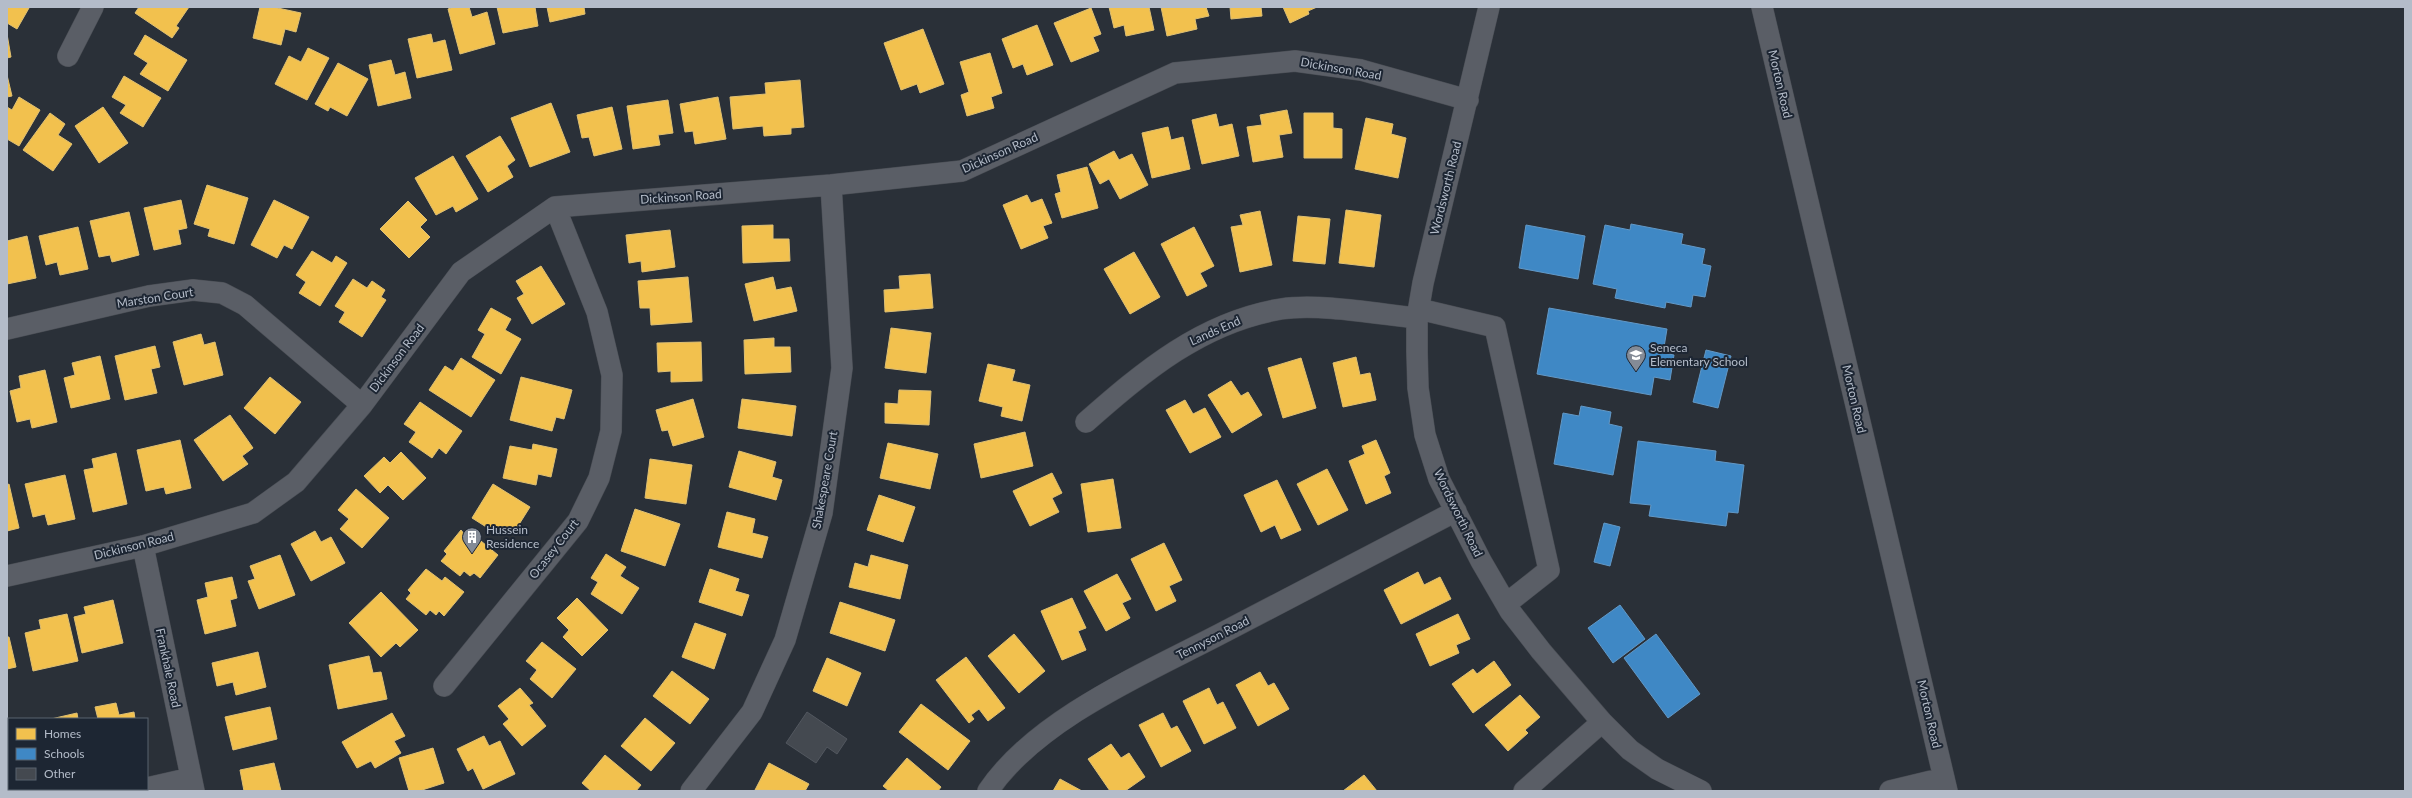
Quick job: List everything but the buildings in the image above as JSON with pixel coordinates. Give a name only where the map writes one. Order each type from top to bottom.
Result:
[{"type":"street","points":[[68,56],[93,7]]},
{"type":"street","name":"Wordsworth Road","points":[[1489,7],[1468,100],[1423,283],[1418,313],[1418,388],[1425,435],[1439,479],[1481,561],[1506,604],[1541,651],[1602,722],[1630,750],[1657,769],[1701,791]]},
{"type":"street","name":"Morton Road","points":[[1762,7],[1945,785]]},
{"type":"street","name":"Dickinson Road","points":[[7,576],[142,546],[253,513],[296,482],[362,404],[461,272],[555,207],[831,185],[962,171],[1175,73],[1295,61],[1360,70],[1468,100]]},
{"type":"street","name":"Shakespeare Court","points":[[691,791],[752,712],[785,640],[822,513],[842,368],[831,185]]},
{"type":"street","name":"Ocasey Court","points":[[444,686],[578,521],[599,478],[611,431],[612,375],[598,312],[555,207]]},
{"type":"street","name":"Marston Court","points":[[7,329],[149,296],[193,290],[222,294],[246,305],[362,404]]},
{"type":"street","name":"Lands End","points":[[1086,422],[1139,376],[1187,342],[1233,320],[1282,309],[1330,309],[1418,313],[1495,327],[1549,570],[1506,604]]},
{"type":"street","name":"Tennyson Road","points":[[988,791],[1024,751],[1062,721],[1119,686],[1456,511]]},
{"type":"street","name":"Frankhale Road","points":[[142,546],[193,785]]},
{"type":"street","points":[[1524,791],[1602,722]]},
{"type":"street","points":[[148,788],[193,785]]},
{"type":"street","points":[[1890,791],[1945,785]]},
{"type":"place","name":"Seneca Elementary School","points":[[1636,372]]},
{"type":"place","name":"Hussein Residence","points":[[472,554]]}]
